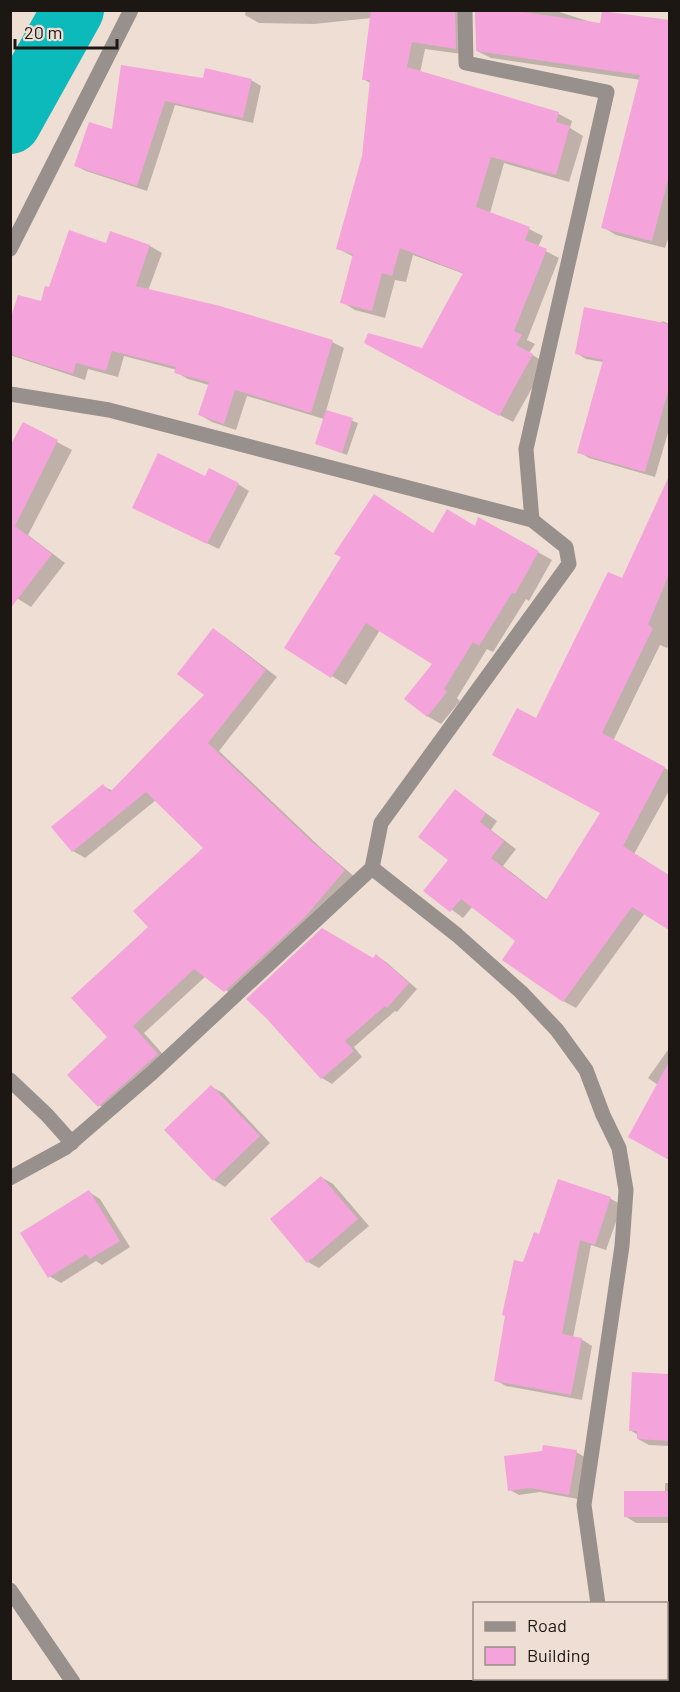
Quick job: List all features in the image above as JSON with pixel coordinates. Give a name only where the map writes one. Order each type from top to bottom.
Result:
[{"type":"street","points":[[10,249],[131,10]]},
{"type":"street","points":[[465,10],[466,63],[607,92],[526,449],[532,520]]},
{"type":"street","points":[[10,394],[109,410],[532,520],[566,547],[569,564],[381,823],[372,868],[153,1072],[72,1143],[10,1178]]},
{"type":"street","points":[[372,868],[457,934],[521,992],[557,1030],[586,1070],[603,1115],[619,1148],[626,1190],[622,1246],[584,1505],[598,1602]]},
{"type":"street","points":[[10,1080],[47,1115],[72,1143]]},
{"type":"street","points":[[10,1590],[73,1682]]},
{"type":"building","points":[[371,10],[455,10],[456,49],[412,42],[407,67],[559,112],[556,122],[570,126],[556,175],[491,157],[476,207],[530,227],[525,240],[547,249],[514,331],[522,335],[516,345],[533,354],[499,416],[364,343],[368,333],[422,348],[463,273],[400,248],[392,276],[382,273],[372,311],[340,303],[353,254],[336,249],[362,156],[370,80],[362,80]]},
{"type":"building","points":[[475,10],[509,10],[600,23],[602,11],[669,20],[669,176],[652,241],[601,228],[640,75],[476,51]]},
{"type":"building","points":[[121,65],[203,78],[205,68],[252,79],[243,118],[165,101],[137,186],[74,166],[89,122],[112,129]]},
{"type":"building","points":[[69,230],[106,243],[110,231],[150,245],[136,286],[220,306],[333,340],[311,413],[235,390],[224,424],[198,415],[209,382],[174,373],[176,367],[112,351],[106,371],[76,363],[73,374],[10,354],[10,320],[18,295],[41,301],[45,286],[49,287]]},
{"type":"building","points":[[584,307],[669,324],[669,388],[645,472],[577,453],[603,360],[575,354]]},
{"type":"building","points":[[326,410],[353,418],[342,453],[315,444]]},
{"type":"building","points":[[23,422],[58,440],[15,526],[52,554],[10,609],[10,446]]},
{"type":"building","points":[[158,453],[205,476],[209,468],[239,483],[207,544],[132,508]]},
{"type":"building","points":[[669,476],[669,574],[648,625],[653,628],[602,733],[665,767],[623,846],[669,875],[669,930],[632,907],[563,1002],[502,960],[515,941],[461,899],[450,912],[423,891],[448,860],[418,837],[455,789],[486,813],[480,822],[504,841],[491,858],[546,900],[600,813],[492,755],[517,708],[536,718],[608,572],[622,578]]},
{"type":"building","points":[[374,494],[433,533],[447,509],[475,526],[478,517],[539,551],[515,594],[512,593],[479,646],[473,642],[444,689],[447,692],[427,717],[404,699],[432,664],[366,623],[331,678],[284,648],[341,557],[334,554]]},
{"type":"building","points":[[213,628],[266,670],[208,743],[345,870],[304,918],[224,992],[194,969],[133,1026],[158,1054],[98,1107],[67,1075],[107,1037],[71,998],[148,927],[133,911],[203,848],[146,792],[72,852],[51,827],[103,784],[110,792],[204,695],[177,674]]},
{"type":"building","points":[[322,928],[373,958],[376,954],[409,983],[387,1008],[385,1006],[345,1041],[354,1051],[321,1079],[246,999]]},
{"type":"building","points":[[669,1062],[669,1160],[628,1137]]},
{"type":"building","points":[[211,1085],[260,1136],[213,1181],[164,1130]]},
{"type":"building","points":[[321,1176],[358,1219],[307,1263],[270,1219]]},
{"type":"building","points":[[558,1179],[611,1197],[595,1245],[580,1240],[562,1334],[582,1338],[571,1395],[494,1381],[505,1316],[502,1315],[514,1260],[523,1262],[534,1232],[539,1234]]},
{"type":"building","points":[[89,1190],[120,1241],[90,1259],[86,1254],[48,1278],[20,1233]]},
{"type":"building","points":[[632,1372],[669,1374],[669,1441],[637,1439],[637,1431],[629,1431]]},
{"type":"building","points":[[543,1445],[577,1450],[569,1495],[530,1488],[508,1491],[504,1456],[542,1451]]},
{"type":"building","points":[[624,1491],[669,1491],[669,1517],[624,1517]]},
{"type":"waterway","points":[[10,123],[73,10]]}]
